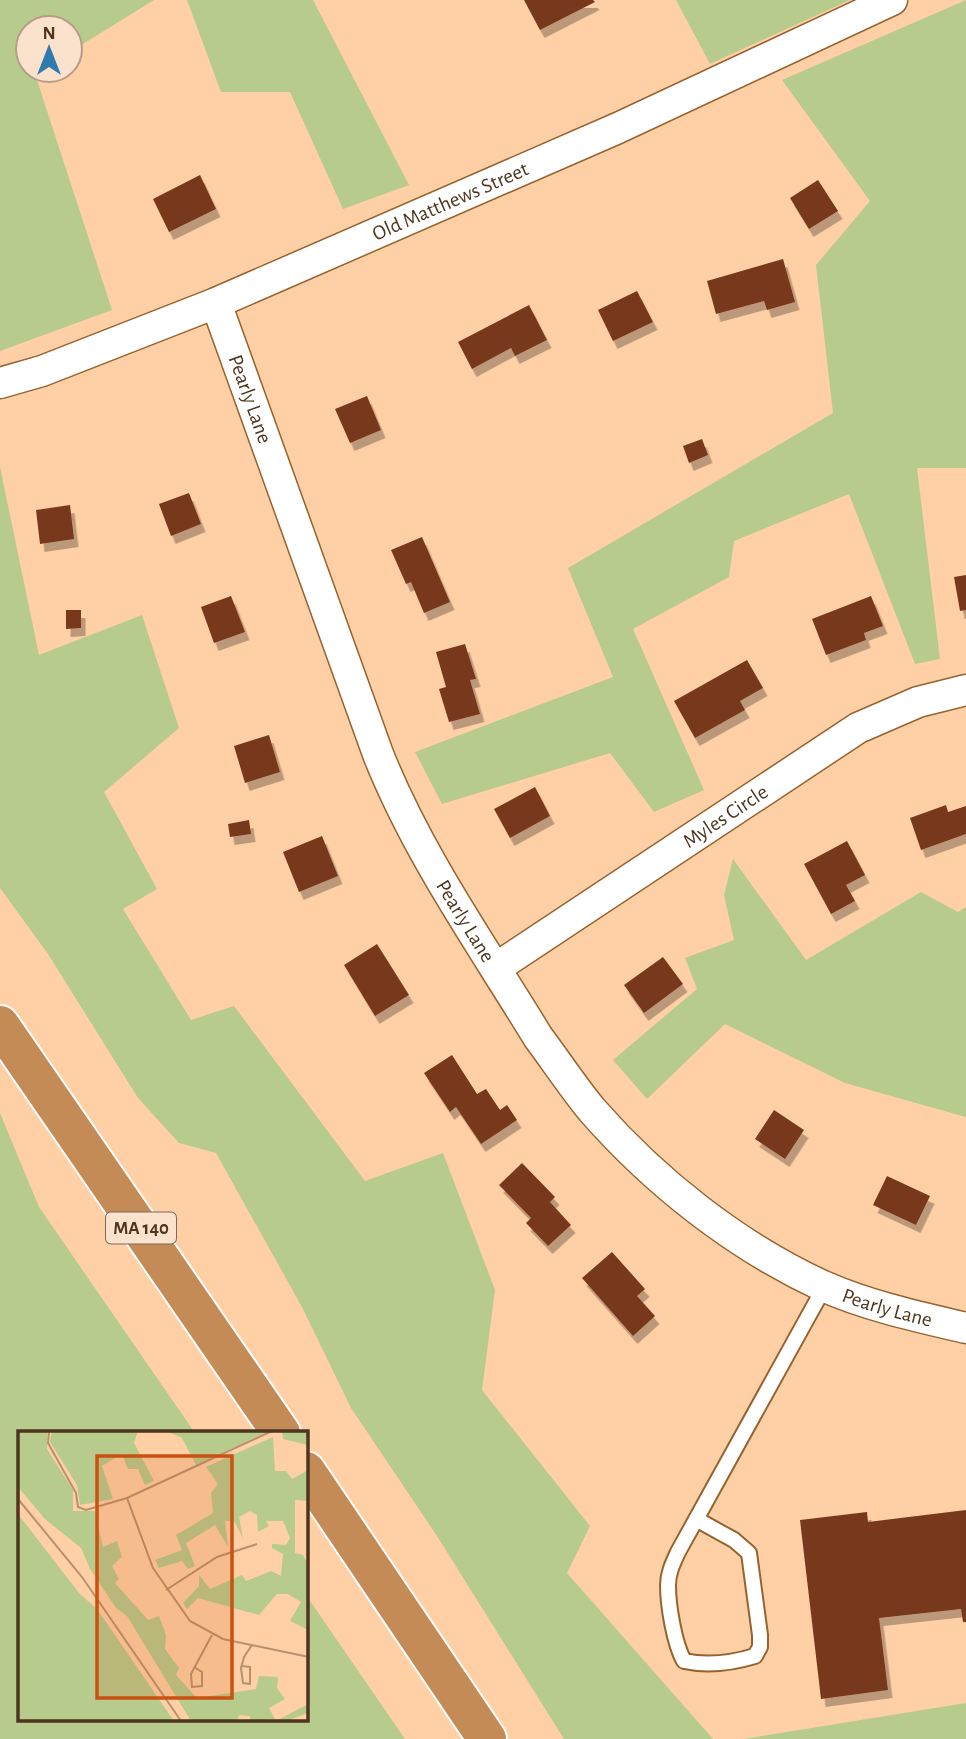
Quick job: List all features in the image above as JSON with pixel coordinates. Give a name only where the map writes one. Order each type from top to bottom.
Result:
[{"type":"highway","name":"MA 140","points":[[0,1025],[280,1431]]},
{"type":"highway","points":[[308,1474],[488,1739]]},
{"type":"street","name":"Old Matthews Street","points":[[0,383],[42,372],[216,303],[618,128],[892,0]]},
{"type":"street","name":"Pearly Lane","points":[[216,303],[388,779],[430,862],[558,1065],[591,1109],[627,1148],[730,1233],[824,1286],[906,1314],[966,1328]]},
{"type":"street","name":"Myles Circle","points":[[496,968],[858,728],[918,702],[966,690]]},
{"type":"lane","points":[[696,1519],[734,1540],[749,1553],[760,1647],[755,1656],[700,1665],[684,1661],[678,1650],[668,1584],[671,1568],[696,1519],[824,1286]]},
{"type":"green space","points":[[0,0],[154,0],[84,43],[84,14],[14,14],[14,84],[38,84],[112,310],[0,351]]},
{"type":"green space","points":[[187,0],[313,0],[409,185],[343,209],[290,92],[221,92]]},
{"type":"green space","points":[[676,0],[850,0],[710,64]]},
{"type":"green space","points":[[966,0],[966,468],[917,468],[940,659],[915,664],[849,494],[734,541],[729,577],[633,629],[704,790],[654,812],[610,753],[442,804],[415,752],[613,677],[568,568],[833,413],[816,265],[870,201],[782,80]]},
{"type":"green space","points":[[0,467],[39,655],[142,615],[179,728],[104,792],[157,889],[123,909],[191,1020],[234,1006],[365,1181],[443,1153],[495,1290],[482,1390],[590,1526],[567,1573],[713,1739],[564,1739],[437,1536],[351,1408],[302,1307],[216,1153],[179,1143],[138,1098],[48,954],[0,888]]},
{"type":"green space","points":[[733,859],[806,960],[921,892],[958,912],[966,907],[966,1117],[845,1083],[725,1024],[647,1099],[613,1060],[697,989],[685,958],[734,940],[724,895]]},
{"type":"green space","points":[[0,1113],[39,1207],[194,1431],[18,1431],[18,1722],[308,1722],[308,1598],[405,1739],[0,1739]]},
{"type":"green space","points":[[966,1703],[966,1739],[744,1739]]},
{"type":"building","points":[[524,0],[593,0],[595,2],[540,30]]},
{"type":"building","points":[[200,175],[216,209],[169,232],[153,199]]},
{"type":"building","points":[[818,180],[838,211],[809,229],[790,198]]},
{"type":"building","points":[[783,259],[795,302],[767,310],[764,301],[716,314],[707,281]]},
{"type":"building","points":[[637,291],[653,322],[613,341],[598,310]]},
{"type":"building","points":[[529,305],[547,340],[515,356],[511,348],[472,369],[458,342]]},
{"type":"building","points":[[367,396],[381,430],[350,443],[335,409]]},
{"type":"building","points":[[702,439],[708,455],[689,463],[683,446]]},
{"type":"building","points":[[189,493],[201,524],[171,536],[159,504]]},
{"type":"building","points":[[70,505],[74,539],[40,544],[36,510]]},
{"type":"building","points":[[422,537],[450,602],[424,613],[411,582],[406,584],[391,550]]},
{"type":"building","points":[[966,575],[966,610],[960,611],[954,577]]},
{"type":"building","points":[[231,596],[245,632],[214,643],[201,607]]},
{"type":"building","points":[[871,596],[883,626],[864,633],[866,640],[826,655],[812,619]]},
{"type":"building","points":[[66,610],[81,610],[81,628],[66,629]]},
{"type":"building","points":[[465,644],[476,679],[470,680],[480,714],[449,722],[439,689],[446,687],[436,652]]},
{"type":"building","points":[[747,660],[763,688],[740,701],[745,710],[695,738],[674,701]]},
{"type":"building","points":[[269,735],[280,772],[245,783],[234,746]]},
{"type":"building","points":[[535,787],[550,816],[510,838],[494,809]]},
{"type":"building","points":[[946,805],[948,812],[966,806],[966,834],[921,850],[910,818]]},
{"type":"building","points":[[249,820],[251,834],[230,837],[228,824]]},
{"type":"building","points":[[322,836],[338,876],[299,892],[283,852]]},
{"type":"building","points":[[847,841],[865,875],[846,885],[855,901],[831,914],[804,864]]},
{"type":"building","points":[[377,944],[409,995],[375,1016],[344,965]]},
{"type":"building","points":[[663,957],[683,984],[644,1013],[624,985]]},
{"type":"building","points":[[452,1055],[477,1094],[486,1089],[500,1110],[507,1105],[517,1120],[481,1144],[456,1107],[450,1112],[424,1073]]},
{"type":"building","points":[[774,1110],[804,1130],[785,1159],[755,1139]]},
{"type":"building","points":[[522,1163],[555,1197],[550,1202],[571,1225],[548,1246],[526,1223],[531,1218],[499,1185]]},
{"type":"building","points":[[887,1176],[930,1196],[916,1225],[873,1205]]},
{"type":"building","points":[[612,1252],[645,1289],[637,1296],[655,1316],[633,1336],[582,1278]]},
{"type":"building","points":[[966,1510],[966,1622],[963,1622],[961,1609],[879,1618],[888,1690],[821,1699],[800,1520],[867,1512],[868,1522]]}]
